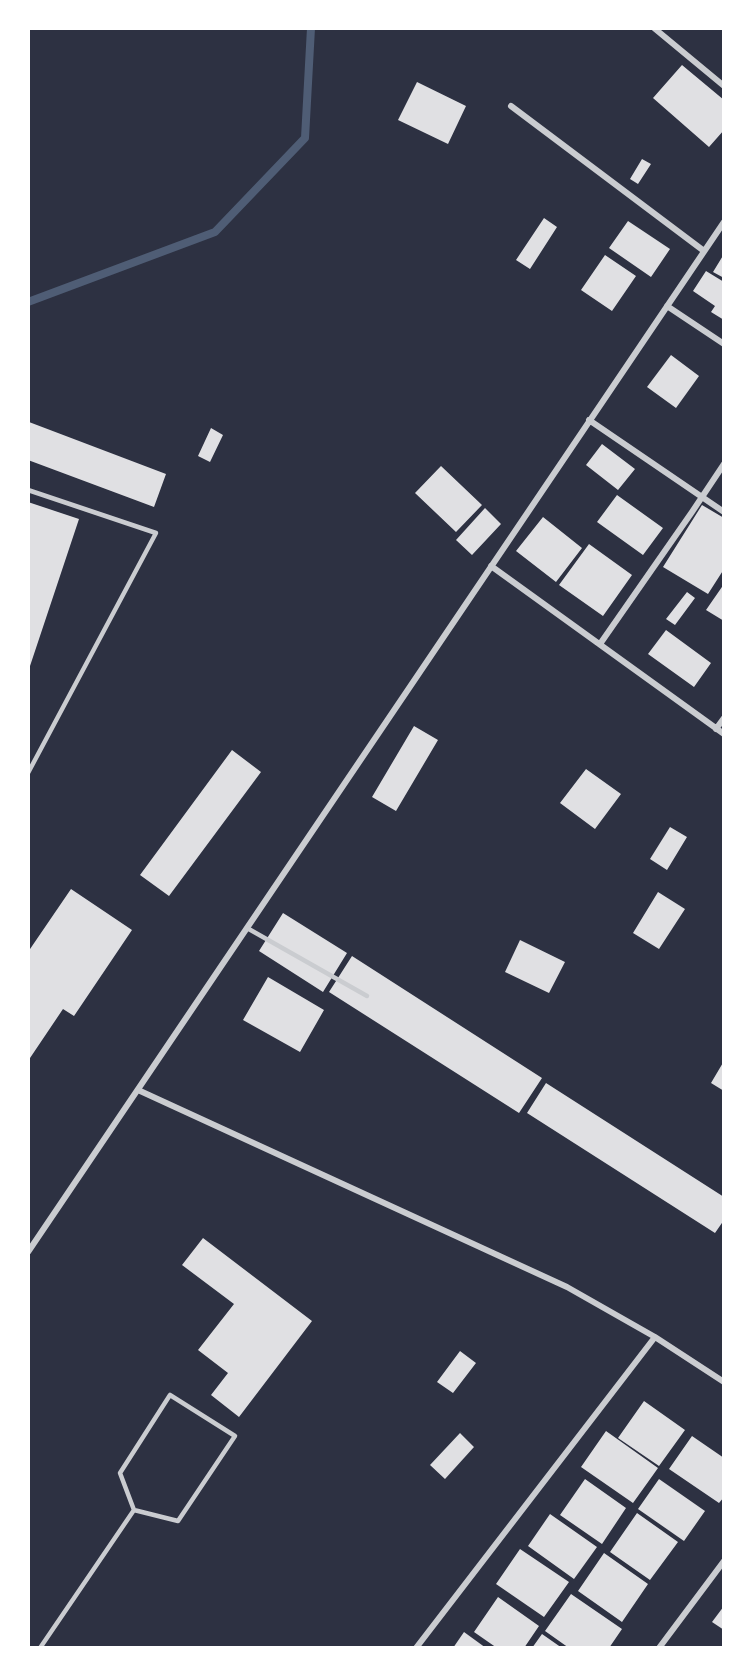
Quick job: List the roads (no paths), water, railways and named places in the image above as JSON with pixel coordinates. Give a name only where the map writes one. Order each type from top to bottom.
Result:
[{"type":"street","points":[[654,28],[723,86]]},
{"type":"street","points":[[511,106],[704,251]]},
{"type":"street","points":[[28,1252],[723,222]]},
{"type":"street","points":[[667,306],[723,344]]},
{"type":"street","points":[[589,420],[723,512]]},
{"type":"street","points":[[600,644],[723,464]]},
{"type":"street","points":[[491,566],[723,734]]},
{"type":"street","points":[[716,729],[723,718]]},
{"type":"street","points":[[138,1090],[567,1287],[655,1337],[723,1382]]},
{"type":"street","points":[[416,1647],[655,1337]]},
{"type":"street","points":[[660,1647],[723,1561]]},
{"type":"lane","points":[[28,490],[156,533],[28,772]]},
{"type":"lane","points":[[247,928],[367,996]]},
{"type":"lane","points":[[170,1395],[235,1436],[178,1521],[134,1510],[120,1473],[170,1395]]},
{"type":"lane","points":[[40,1647],[134,1510]]},
{"type":"waterway","points":[[28,302],[215,232],[305,138],[311,28]]}]
